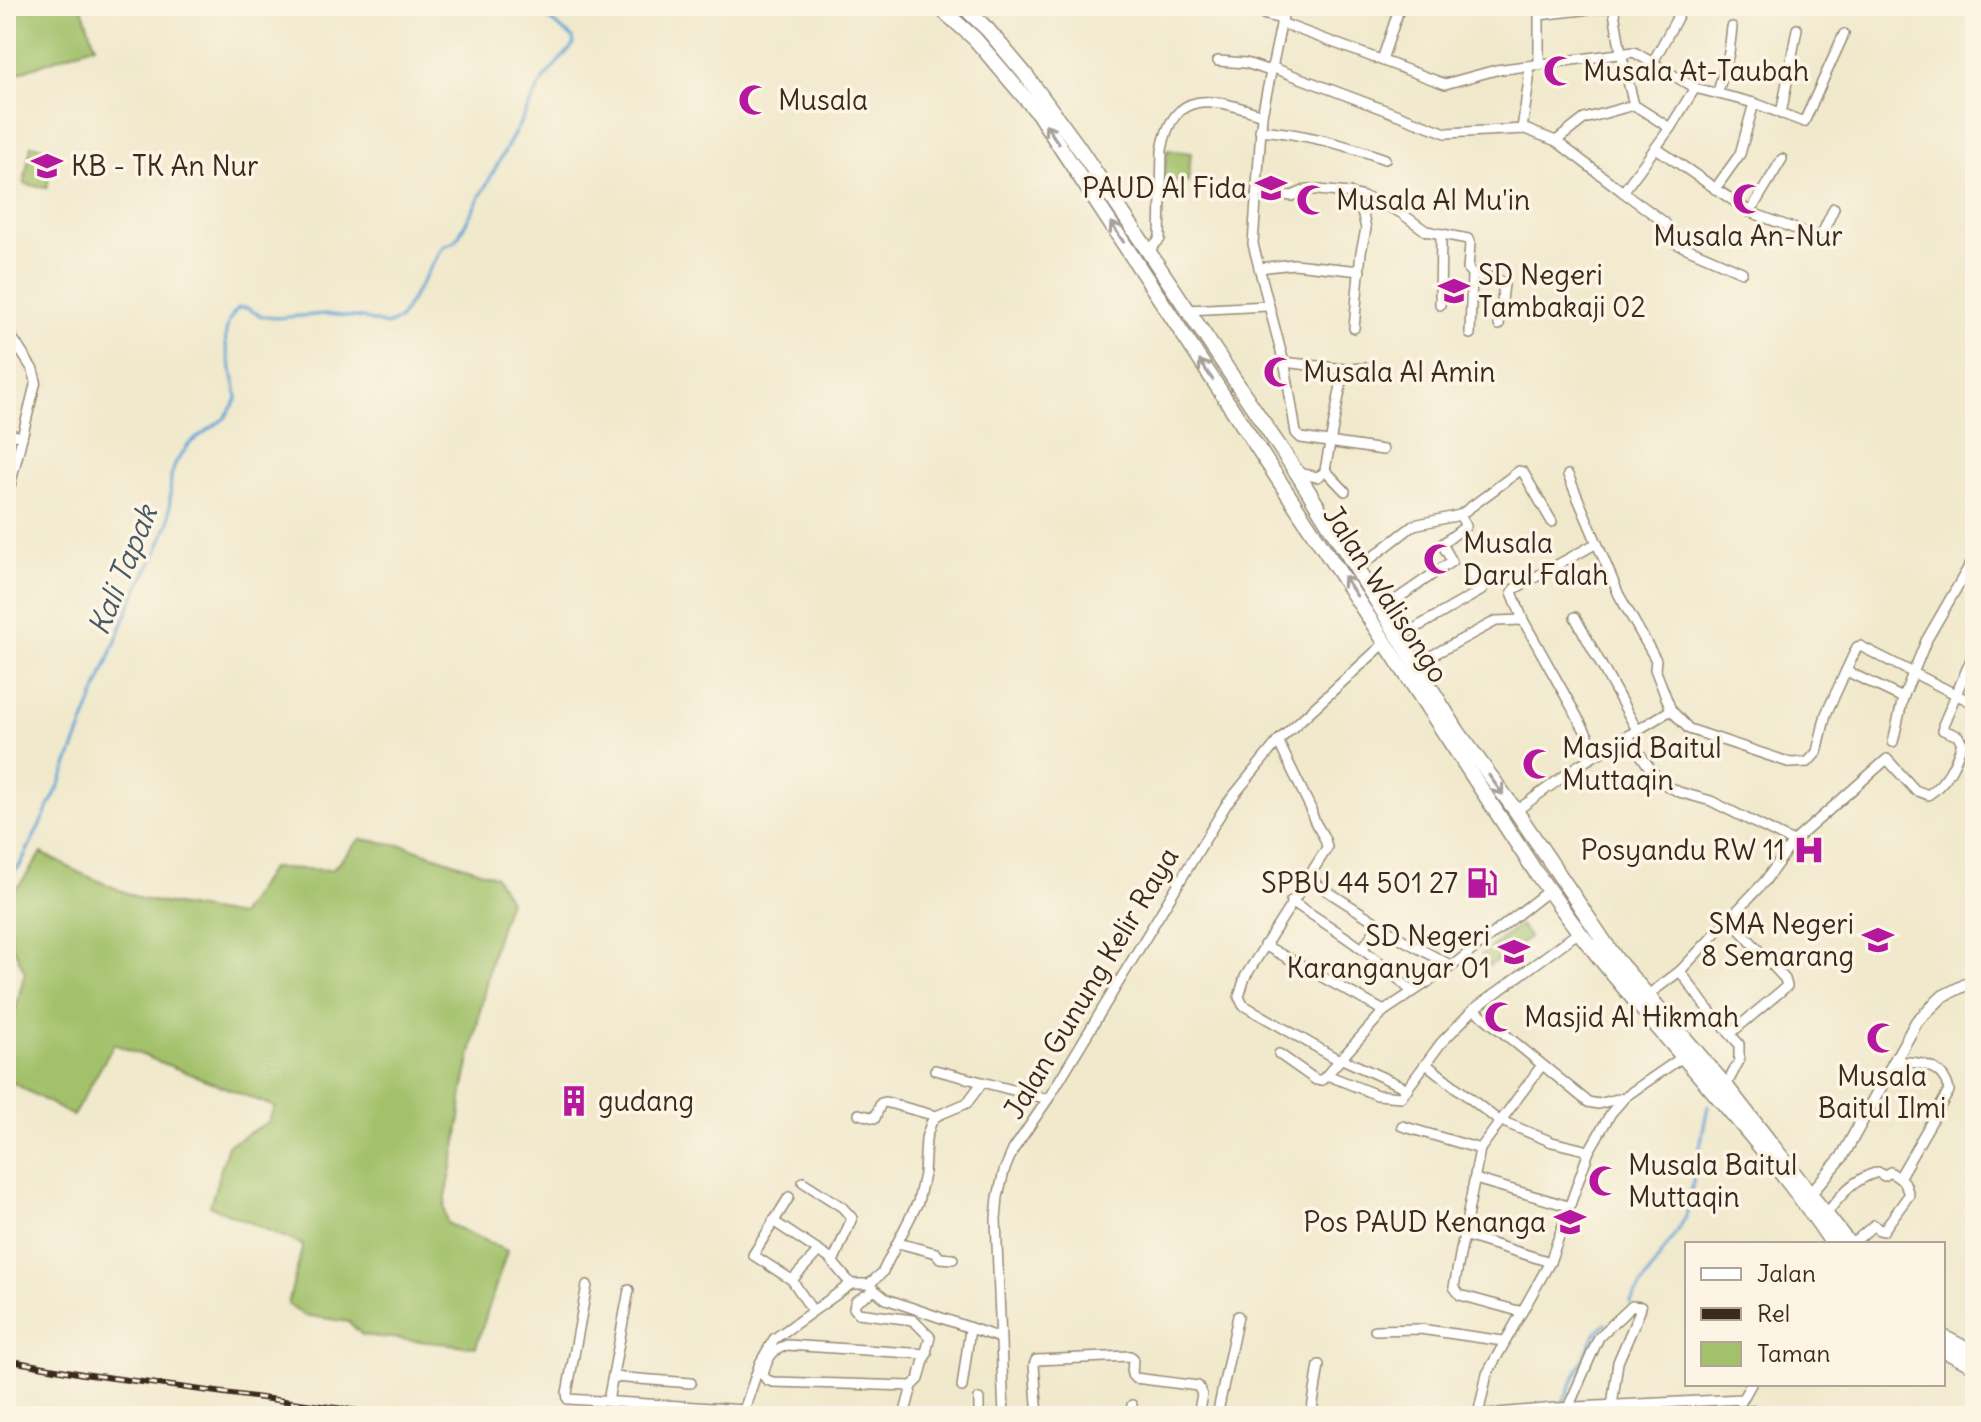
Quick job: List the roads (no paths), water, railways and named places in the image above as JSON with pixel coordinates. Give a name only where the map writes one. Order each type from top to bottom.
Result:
[{"type":"highway","name":"Jalan Walisongo","points":[[938,6],[975,39],[1038,113],[1393,640],[1549,890],[1579,932],[1684,1056],[1752,1127],[1808,1197]]},
{"type":"highway","name":"Jalan Walisongo","points":[[963,6],[1025,74],[1077,145],[1297,473],[1381,610],[1393,640],[1416,664],[1458,732],[1516,811],[1616,959],[1726,1086],[1752,1127]]},
{"type":"highway","points":[[1808,1197],[1849,1242]]},
{"type":"highway","points":[[1808,1197],[1832,1242]]},
{"type":"highway","points":[[1945,1338],[1975,1354]]},
{"type":"highway","points":[[1945,1351],[1975,1366]]},
{"type":"street","points":[[1244,6],[1445,84],[1496,70],[1634,52],[1695,88],[1754,103],[1800,122],[1806,121],[1844,34]]},
{"type":"street","points":[[1285,6],[1262,115],[1253,244],[1283,362],[1296,433],[1301,438],[1383,450]]},
{"type":"street","points":[[1329,6],[1339,9],[1353,6]]},
{"type":"street","points":[[1372,6],[1399,8],[1382,60]]},
{"type":"street","points":[[1522,129],[1538,10],[1615,6],[1621,53],[1634,105],[1670,128]]},
{"type":"street","points":[[1653,62],[1678,16],[1669,6]]},
{"type":"street","points":[[1718,92],[1729,53],[1732,27]]},
{"type":"street","points":[[1781,114],[1797,29]]},
{"type":"street","points":[[1218,61],[1271,69],[1446,133],[1522,129],[1556,141],[1664,222],[1675,243],[1742,272]]},
{"type":"street","points":[[1623,192],[1695,88]]},
{"type":"street","points":[[1148,251],[1160,239],[1162,150],[1173,116],[1189,104],[1203,101],[1239,107],[1262,115]]},
{"type":"street","points":[[1715,189],[1742,151],[1745,129],[1754,103]]},
{"type":"street","points":[[1556,141],[1584,119],[1634,105]]},
{"type":"street","points":[[1260,130],[1286,132],[1351,146],[1385,159]]},
{"type":"street","points":[[1656,148],[1750,212],[1817,237],[1822,234],[1834,208]]},
{"type":"street","points":[[1750,212],[1782,159]]},
{"type":"street","points":[[1258,192],[1292,196],[1308,189],[1349,193],[1377,201],[1426,231],[1468,239],[1468,269],[1472,274],[1497,279],[1504,284],[1499,325]]},
{"type":"street","points":[[1349,193],[1363,215],[1366,229],[1354,328]]},
{"type":"street","points":[[1440,305],[1441,234]]},
{"type":"street","points":[[1259,268],[1294,264],[1360,271]]},
{"type":"street","points":[[1470,334],[1472,274]]},
{"type":"street","points":[[1187,310],[1268,306]]},
{"type":"street","points":[[6,328],[33,370],[36,381],[6,502]]},
{"type":"street","points":[[1283,362],[1344,369],[1365,368],[1384,374]]},
{"type":"street","points":[[1297,473],[1317,477],[1326,472],[1344,369]]},
{"type":"street","points":[[6,433],[22,437]]},
{"type":"street","points":[[1357,569],[1414,525],[1460,515],[1520,470],[1552,522]]},
{"type":"street","points":[[1326,472],[1345,491]]},
{"type":"street","points":[[1568,475],[1619,595],[1656,660],[1655,669],[1671,710],[1689,729],[1791,763],[1808,762],[1817,752],[1826,714],[1860,646],[1975,704]]},
{"type":"street","points":[[1381,610],[1452,561],[1442,544],[1466,526],[1460,515]]},
{"type":"street","points":[[1597,543],[1514,589],[1512,594],[1523,620],[1598,754]]},
{"type":"street","points":[[1893,742],[1903,698],[1926,641],[1975,556]]},
{"type":"street","name":"Jalan Gunung Kelir Raya","points":[[1004,1416],[998,1197],[1013,1150],[1048,1099],[1226,805],[1278,741],[1393,640],[1482,590],[1468,570]]},
{"type":"street","points":[[1575,617],[1637,730]]},
{"type":"street","points":[[1416,664],[1500,621],[1523,620]]},
{"type":"street","points":[[1648,995],[1680,971],[1765,881],[1793,842],[1887,759],[1915,790],[1923,795],[1935,790],[1955,765],[1962,743],[1961,739],[1942,727],[1975,650]]},
{"type":"street","points":[[1846,671],[1903,698]]},
{"type":"street","points":[[1516,811],[1579,765],[1671,710]]},
{"type":"street","points":[[1627,736],[1660,782],[1679,792],[1711,801],[1793,842]]},
{"type":"street","points":[[1278,741],[1311,809],[1315,825],[1327,842],[1327,848],[1245,977],[1239,994],[1240,1001],[1340,1059],[1411,1084]]},
{"type":"street","points":[[1307,878],[1452,966]]},
{"type":"street","points":[[1279,1054],[1317,1081],[1327,1075],[1384,1011],[1452,966],[1549,890]]},
{"type":"street","points":[[1291,901],[1363,948],[1412,992]]},
{"type":"street","points":[[1729,918],[1787,984],[1731,1033]]},
{"type":"street","points":[[1363,948],[1379,924]]},
{"type":"street","points":[[1327,1075],[1377,1095],[1401,1097],[1441,1043],[1474,1009],[1579,932]]},
{"type":"street","points":[[1264,945],[1384,1011]]},
{"type":"street","points":[[1680,971],[1706,1007],[1731,1033],[1741,1050],[1726,1086]]},
{"type":"street","points":[[1808,1197],[1842,1157],[1917,1021],[1943,996],[1975,980]]},
{"type":"street","points":[[1474,1009],[1588,1102],[1598,1104],[1626,1096]]},
{"type":"street","points":[[1478,1415],[1487,1374],[1550,1262],[1589,1151],[1611,1113],[1626,1096],[1684,1056]]},
{"type":"street","points":[[1893,1062],[1925,1063],[1939,1073],[1948,1084],[1949,1091],[1899,1178]]},
{"type":"street","points":[[1426,1064],[1502,1122],[1552,1142],[1589,1151]]},
{"type":"street","points":[[1522,1312],[1460,1295],[1454,1287],[1480,1149],[1542,1065]]},
{"type":"street","points":[[935,1070],[1048,1099]]},
{"type":"street","points":[[859,1114],[875,1118],[881,1103],[885,1102],[936,1116],[967,1103],[982,1083]]},
{"type":"street","points":[[904,1416],[912,1386],[919,1379],[930,1337],[913,1320],[858,1313],[854,1308],[856,1301],[882,1273],[918,1202],[924,1174],[926,1138],[936,1116]]},
{"type":"street","points":[[1402,1126],[1480,1149]]},
{"type":"street","points":[[1826,1214],[1851,1184],[1869,1174],[1878,1172],[1884,1176],[1890,1172],[1905,1183],[1909,1195],[1883,1231],[1874,1225],[1853,1242]]},
{"type":"street","points":[[1475,1179],[1568,1206]]},
{"type":"street","points":[[803,1182],[842,1207],[852,1218],[833,1262]]},
{"type":"street","points":[[789,1197],[754,1251],[754,1258],[792,1280],[812,1310]]},
{"type":"street","points":[[773,1221],[833,1262],[851,1284]]},
{"type":"street","points":[[1463,1235],[1550,1262]]},
{"type":"street","points":[[898,1243],[936,1253],[940,1258],[953,1259]]},
{"type":"street","points":[[792,1280],[819,1251]]},
{"type":"street","points":[[587,1285],[567,1395],[572,1400],[743,1413],[767,1348],[774,1339],[851,1284],[872,1287],[886,1299],[1000,1338]]},
{"type":"street","points":[[608,1401],[629,1290]]},
{"type":"street","points":[[1563,1408],[1599,1337],[1632,1306],[1641,1307],[1618,1362],[1612,1406]]},
{"type":"street","points":[[1217,1416],[1238,1316]]},
{"type":"street","points":[[962,1387],[970,1329]]},
{"type":"street","points":[[1375,1330],[1420,1329],[1503,1341]]},
{"type":"street","points":[[912,1386],[773,1382],[763,1375],[769,1356],[774,1350],[787,1345],[927,1354]]},
{"type":"street","points":[[1038,1416],[1036,1360],[1130,1356],[1133,1358],[1133,1377],[1198,1386],[1202,1394],[1198,1416]]},
{"type":"street","points":[[1311,1416],[1319,1365]]},
{"type":"street","points":[[613,1377],[691,1383]]},
{"type":"street","points":[[1461,1416],[1563,1408],[1741,1402],[1750,1386]]},
{"type":"street","points":[[979,1399],[979,1416]]},
{"type":"waterway","name":"Kali Tapak","points":[[6,873],[12,873],[19,867],[60,784],[133,597],[157,552],[169,522],[171,476],[176,462],[190,443],[225,418],[237,399],[226,341],[230,319],[238,308],[247,308],[261,316],[275,318],[325,314],[362,318],[386,325],[399,320],[443,247],[456,241],[545,77],[574,44],[573,38],[532,6]]},
{"type":"waterway","points":[[1630,1303],[1686,1217],[1708,1106]]},
{"type":"waterway","points":[[1562,1404],[1595,1334],[1606,1324]]},
{"type":"tunnel","points":[[1733,1416],[1739,1405]]},
{"type":"railway","points":[[6,1360],[83,1374],[396,1416]]},
{"type":"railway","points":[[1569,1416],[1754,1408],[1874,1416]]},
{"type":"place","name":"Musala At-Taubah","points":[[1559,71]]},
{"type":"place","name":"Musala","points":[[754,100]]},
{"type":"place","name":"KB - TK An Nur","points":[[47,166]]},
{"type":"place","name":"PAUD Al Fida","points":[[1271,188]]},
{"type":"place","name":"Musala An-Nur","points":[[1748,199]]},
{"type":"place","name":"Musala Al Mu'in","points":[[1312,200]]},
{"type":"place","name":"SD Negeri Tambakaji 02","points":[[1454,291]]},
{"type":"place","name":"Musala Al Amin","points":[[1279,372]]},
{"type":"place","name":"Musala Darul Falah","points":[[1439,559]]},
{"type":"place","name":"Masjid Baitul Muttaqin","points":[[1538,764]]},
{"type":"place","name":"Posyandu RW 11","points":[[1809,850]]},
{"type":"place","name":"SPBU 44 501 27","points":[[1482,883]]},
{"type":"place","name":"SMA Negeri 8 Semarang","points":[[1878,940]]},
{"type":"place","name":"SD Negeri Karanganyar 01","points":[[1514,952]]},
{"type":"place","name":"Masjid Al Hikmah","points":[[1500,1017]]},
{"type":"place","name":"Musala Baitul Ilmi","points":[[1882,1038]]},
{"type":"place","name":"gudang","points":[[574,1101]]},
{"type":"place","name":"Musala Baitul Muttaqin","points":[[1604,1181]]},
{"type":"place","name":"Pos PAUD Kenanga","points":[[1570,1222]]}]
